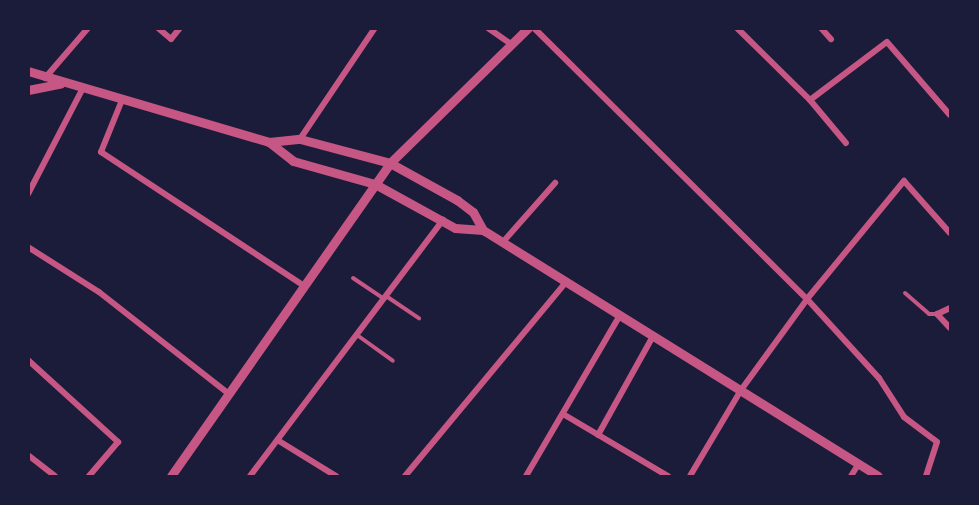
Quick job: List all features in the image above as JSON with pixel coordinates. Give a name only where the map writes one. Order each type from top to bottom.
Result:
[{"type":"street","points":[[45,78],[88,28]]},
{"type":"street","points":[[158,28],[171,39],[180,28]]},
{"type":"street","points":[[300,139],[375,28]]},
{"type":"street","points":[[489,28],[511,44]]},
{"type":"street","points":[[171,477],[390,162],[528,28]]},
{"type":"street","points":[[534,28],[807,299],[879,378],[904,417],[937,442],[926,477]]},
{"type":"street","points":[[738,28],[810,100],[846,143]]},
{"type":"street","points":[[821,28],[831,39]]},
{"type":"street","points":[[810,100],[887,42],[951,115]]},
{"type":"street","points":[[28,71],[62,84],[269,142],[300,139],[390,162],[457,200],[473,212],[483,230]]},
{"type":"street","points":[[28,90],[62,84]]},
{"type":"street","points":[[28,194],[82,88]]},
{"type":"street","points":[[122,100],[102,152],[304,286]]},
{"type":"street","points":[[269,142],[292,161],[375,184],[455,228],[483,230],[878,477]]},
{"type":"street","points":[[690,477],[741,390],[807,299],[904,181],[951,233]]},
{"type":"street","points":[[503,242],[555,183]]},
{"type":"street","points":[[250,477],[443,220]]},
{"type":"street","points":[[28,247],[99,292],[229,394]]},
{"type":"street","points":[[405,477],[566,282]]},
{"type":"street","points":[[951,308],[937,314],[951,328]]},
{"type":"street","points":[[526,477],[619,316]]},
{"type":"street","points":[[598,435],[653,336]]},
{"type":"street","points":[[28,360],[117,442],[89,477]]},
{"type":"street","points":[[562,414],[668,477]]},
{"type":"street","points":[[279,441],[336,477]]},
{"type":"street","points":[[28,455],[56,477]]},
{"type":"street","points":[[851,477],[858,465]]},
{"type":"lane","points":[[353,278],[419,318]]},
{"type":"lane","points":[[905,293],[929,314],[937,314]]},
{"type":"lane","points":[[357,335],[393,361]]}]
